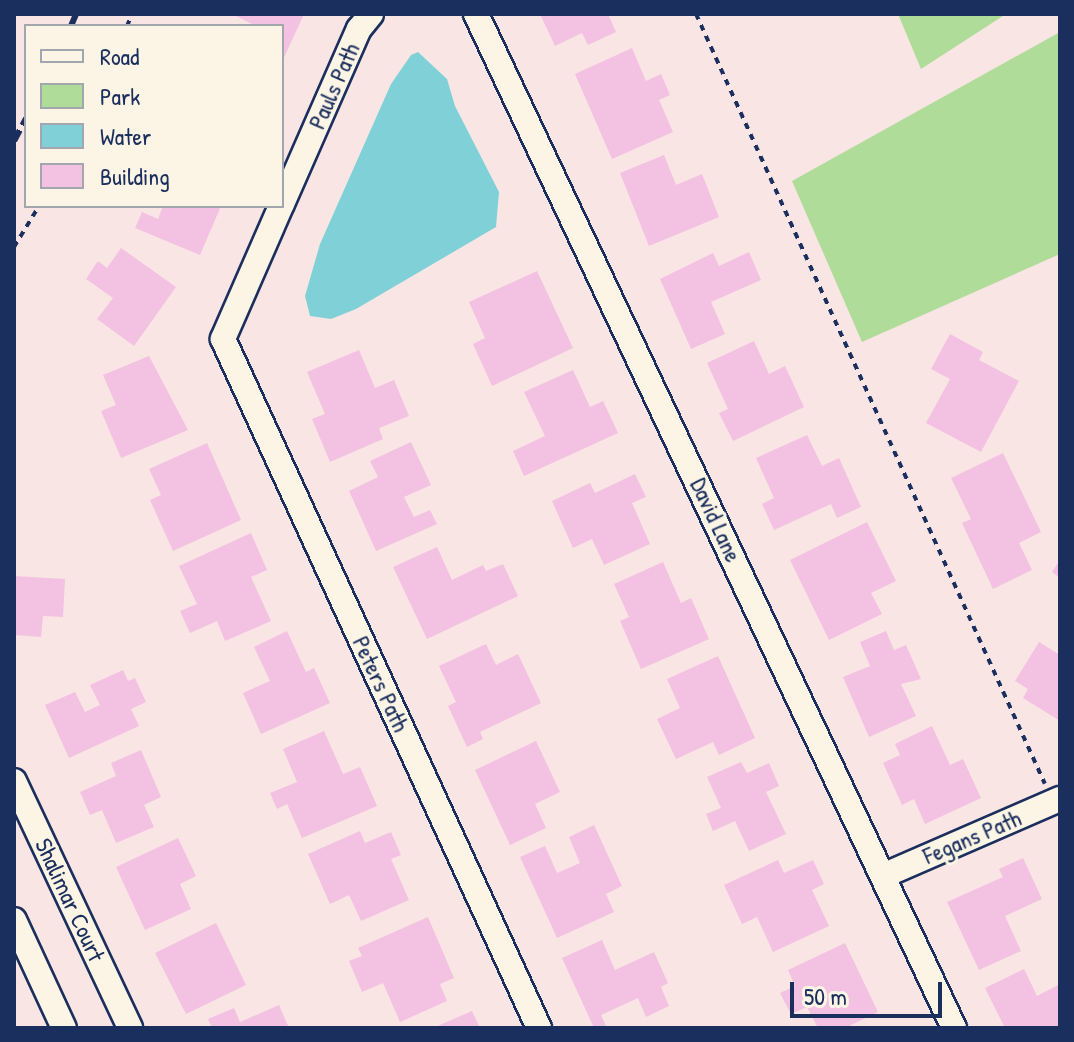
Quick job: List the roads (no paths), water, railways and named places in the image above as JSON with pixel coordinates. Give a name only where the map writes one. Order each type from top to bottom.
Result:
[{"type":"street","name":"Pauls Path","points":[[284,200],[359,29],[371,14]]},
{"type":"street","name":"David Lane","points":[[476,14],[885,875],[954,1028]]},
{"type":"street","name":"Pauls Path","points":[[223,339],[281,208]]},
{"type":"street","name":"Peters Path","points":[[223,339],[539,1028]]},
{"type":"street","name":"Shalimar Court","points":[[14,781],[121,1025]]},
{"type":"street","name":"Fegans Path","points":[[885,875],[1057,800]]},
{"type":"street","points":[[14,920],[64,1028]]},
{"type":"water","points":[[418,52],[447,79],[455,106],[499,192],[496,227],[356,309],[331,319],[310,316],[305,296],[320,244],[391,84],[411,55]]},
{"type":"railway","points":[[72,24],[76,14]]},
{"type":"railway","points":[[14,141],[24,122]]}]
